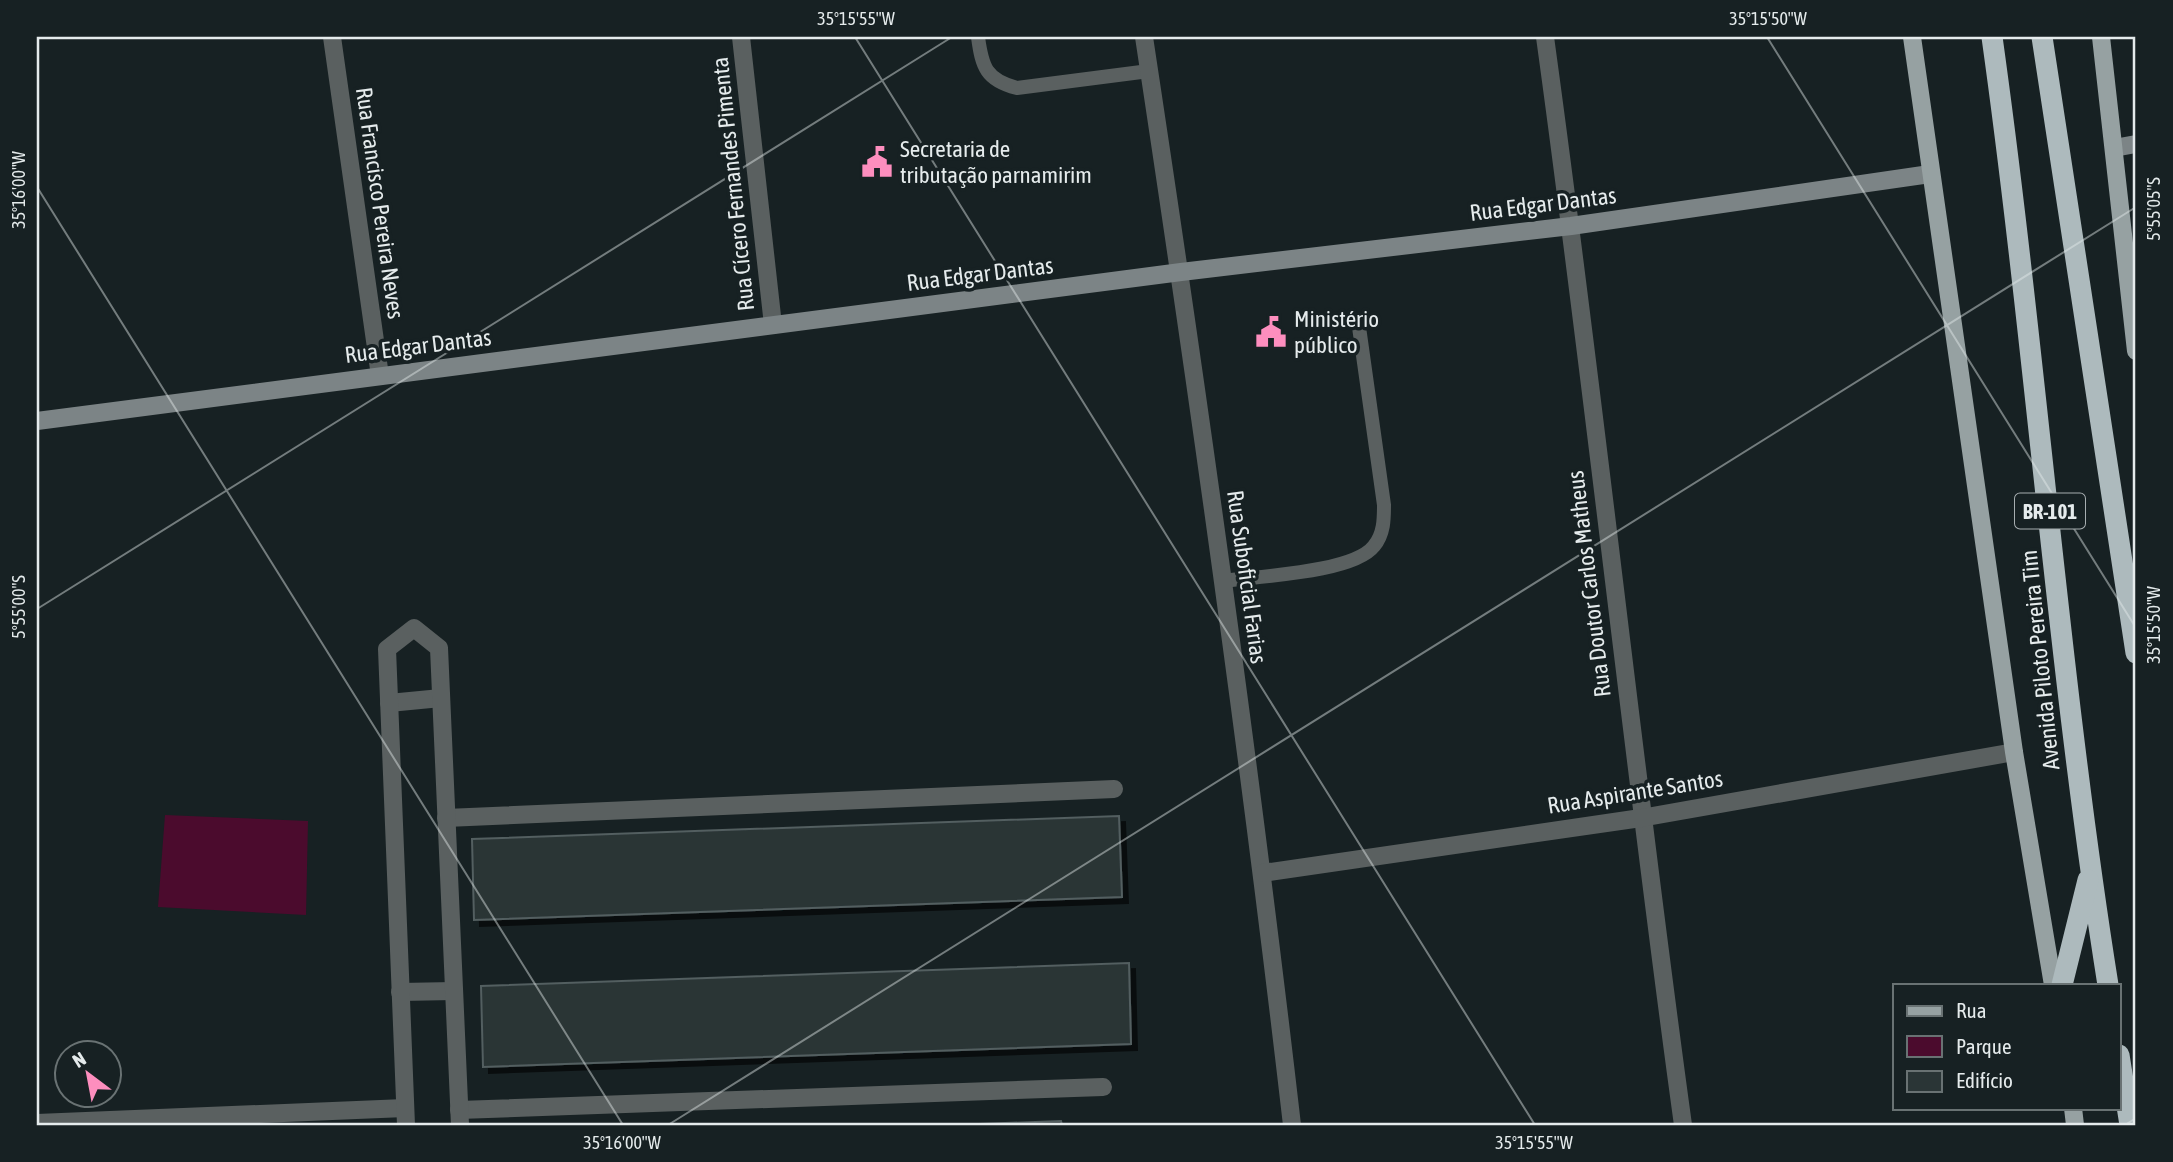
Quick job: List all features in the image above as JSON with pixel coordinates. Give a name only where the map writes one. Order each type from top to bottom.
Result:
[{"type":"highway","name":"Avenida Piloto Pereira Tim","points":[[1992,37],[2017,217],[2090,871],[2108,984]]},
{"type":"highway","name":"BR-101","points":[[2042,37],[2136,653]]},
{"type":"highway","points":[[2062,984],[2090,871]]},
{"type":"highway","points":[[2120,1061],[2130,1125]]},
{"type":"main road","points":[[1912,37],[2014,752],[2053,984]]},
{"type":"main road","points":[[2101,37],[2136,351]]},
{"type":"main road","points":[[2114,148],[2136,144]]},
{"type":"main road","name":"Rua Edgar Dantas","points":[[37,421],[1181,272],[1571,226],[1930,174]]},
{"type":"street","name":"Rua Francisco Pereira Neves","points":[[332,37],[380,376]]},
{"type":"street","name":"Rua Cícero Fernandes Pimenta","points":[[741,37],[773,325]]},
{"type":"street","name":"Rua Suboficial Farias","points":[[1144,37],[1181,272],[1263,873],[1292,1125]]},
{"type":"street","name":"Rua Doutor Carlos Matheus","points":[[1545,37],[1571,226],[1641,818],[1683,1125]]},
{"type":"street","points":[[37,1123],[405,1116],[387,649],[414,628],[439,648],[460,1118],[1103,1087]]},
{"type":"street","points":[[389,703],[441,698]]},
{"type":"street","name":"Rua Aspirante Santos","points":[[1263,873],[1641,818],[2014,752]]},
{"type":"street","points":[[446,818],[1114,789]]},
{"type":"street","points":[[401,992],[454,991]]},
{"type":"lane","points":[[978,37],[981,57],[988,74],[1000,84],[1017,88],[1149,71]]},
{"type":"lane","points":[[1223,581],[1338,565],[1360,558],[1375,546],[1384,527],[1384,505],[1359,327]]},
{"type":"green space","points":[[165,815],[308,821],[306,915],[158,907]]},
{"type":"building","points":[[1119,816],[1122,897],[474,920],[472,839]]},
{"type":"building","points":[[1129,963],[1131,1044],[483,1067],[481,986]]},
{"type":"building","points":[[1061,1121],[1062,1125],[952,1125]]},
{"type":"place","name":"Secretaria de tributação parnamirim","points":[[877,162]]},
{"type":"place","name":"Ministério público","points":[[1271,332]]}]
